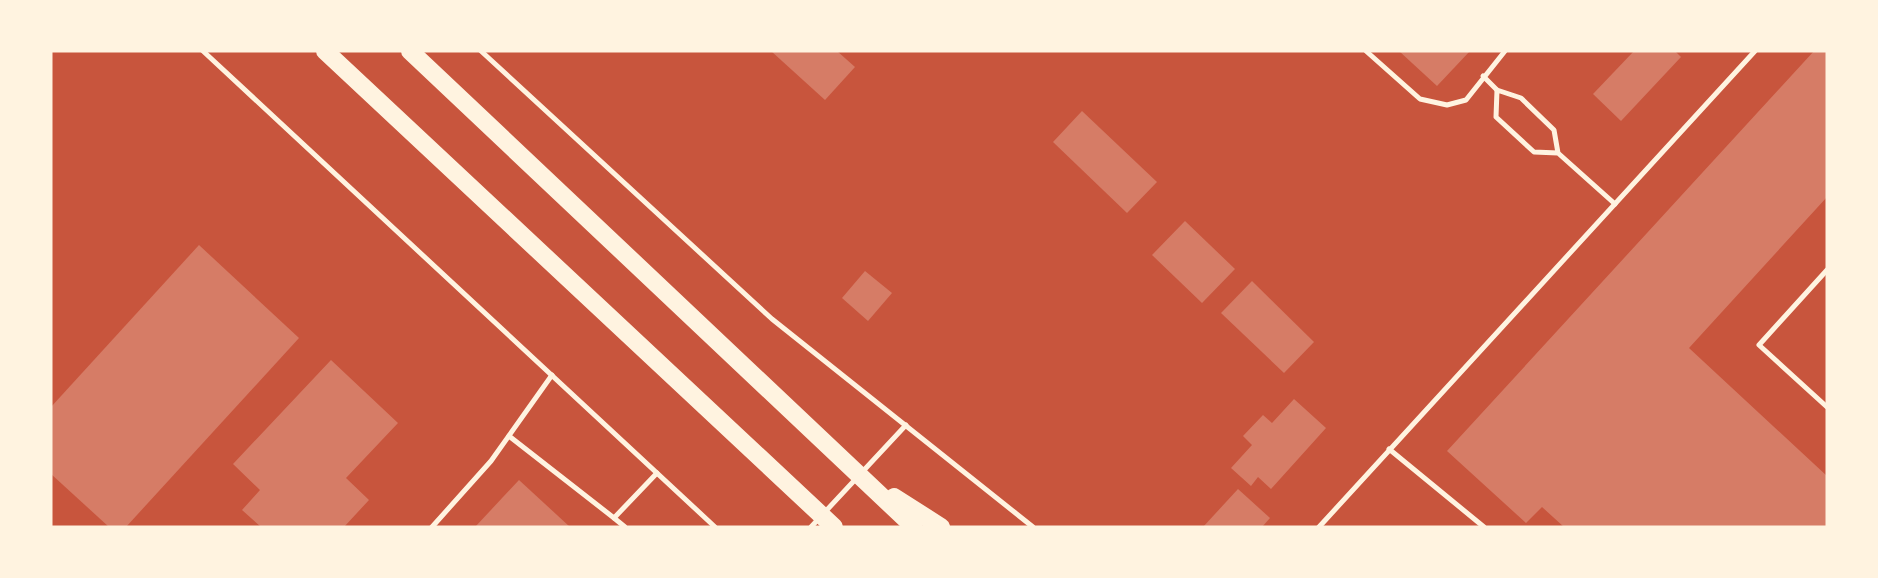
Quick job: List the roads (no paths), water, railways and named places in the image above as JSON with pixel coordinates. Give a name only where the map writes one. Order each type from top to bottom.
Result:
[{"type":"main road","points":[[325,51],[824,525]]},
{"type":"main road","points":[[410,51],[914,527]]},
{"type":"main road","points":[[860,474],[941,527]]},
{"type":"lane","points":[[203,51],[715,527]]},
{"type":"lane","points":[[481,51],[747,297],[1032,527]]},
{"type":"lane","points":[[1366,51],[1420,99],[1447,105],[1466,100],[1505,51]]},
{"type":"lane","points":[[1319,527],[1755,51]]},
{"type":"lane","points":[[1483,76],[1497,90],[1521,98],[1554,130],[1558,153],[1615,204]]},
{"type":"lane","points":[[1497,90],[1496,117],[1534,152],[1558,153]]},
{"type":"lane","points":[[1827,270],[1759,345],[1827,407]]},
{"type":"lane","points":[[432,527],[491,461],[552,375]]},
{"type":"lane","points":[[824,525],[860,474],[906,425]]},
{"type":"lane","points":[[509,436],[625,527]]},
{"type":"lane","points":[[1389,449],[1484,527]]},
{"type":"lane","points":[[614,518],[657,473]]}]
